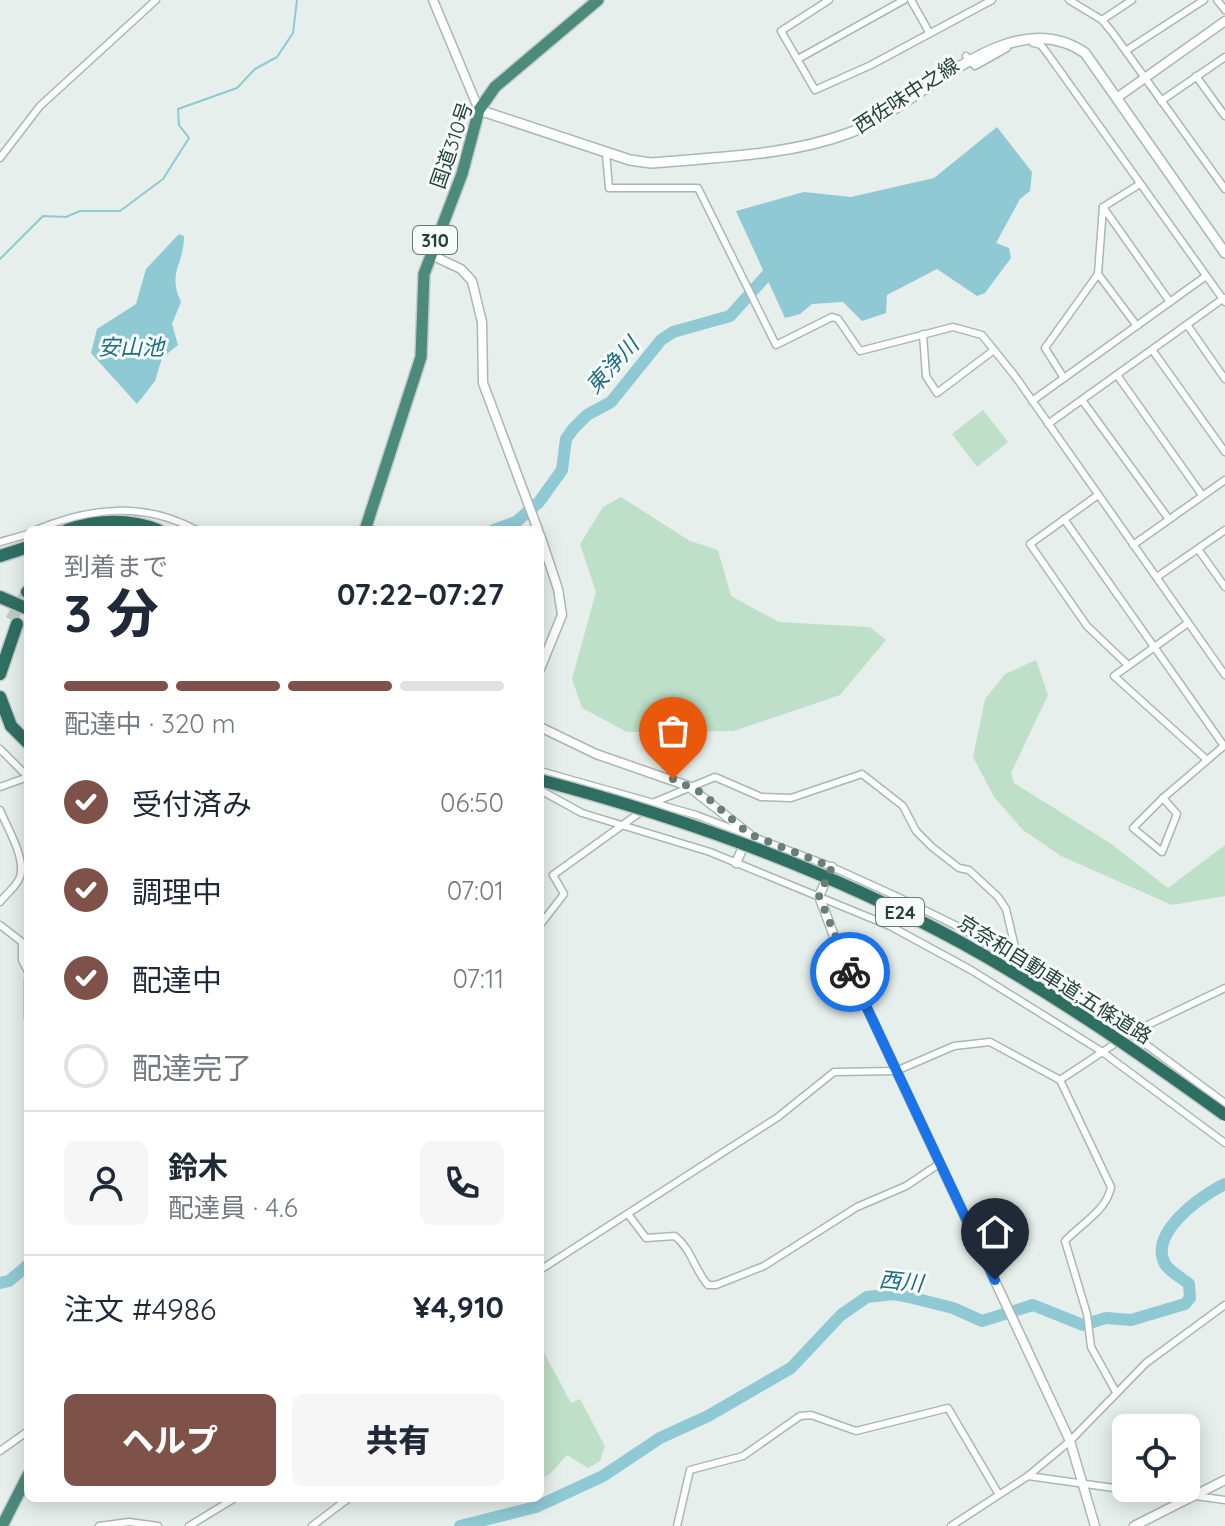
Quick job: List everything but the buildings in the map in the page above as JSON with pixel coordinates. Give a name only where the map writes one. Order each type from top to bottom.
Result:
[{"type":"highway","name":"国道310号","points":[[366,526],[421,357],[421,286],[429,254],[462,174],[479,110],[495,87],[598,0]]},
{"type":"highway","points":[[88,526],[110,522],[144,526]]},
{"type":"highway","points":[[0,556],[24,548]]},
{"type":"highway","points":[[0,588],[24,598]]},
{"type":"highway","points":[[0,597],[24,607]]},
{"type":"highway","points":[[0,649],[14,622],[0,674]]},
{"type":"highway","points":[[0,697],[11,726],[24,739]]},
{"type":"highway","points":[[0,718],[24,748]]},
{"type":"highway","name":"京奈和自動車道;五條道路","points":[[544,781],[712,833],[876,900],[959,942],[1086,1017],[1225,1115]]},
{"type":"highway","points":[[2,1526],[24,1481]]},
{"type":"main road","points":[[1022,28],[1053,32],[1074,42],[1118,97],[1225,253]]},
{"type":"main road","name":"西佐味中之線","points":[[479,110],[606,154],[651,163],[816,143],[852,132],[879,118],[966,56],[1007,32]]},
{"type":"street","points":[[0,158],[40,106],[156,0]]},
{"type":"street","points":[[433,0],[479,110]]},
{"type":"street","points":[[829,0],[781,31],[815,90],[871,65],[992,0]]},
{"type":"street","points":[[798,59],[904,0]]},
{"type":"street","points":[[911,0],[929,32]]},
{"type":"street","points":[[1069,0],[1102,20],[1127,50],[1225,189]]},
{"type":"street","points":[[1102,20],[1132,0]]},
{"type":"street","points":[[1127,50],[1204,0]]},
{"type":"street","points":[[1217,0],[1225,10]]},
{"type":"street","points":[[1118,97],[1225,21]]},
{"type":"street","points":[[966,56],[975,66],[1007,47],[1028,42],[1041,45],[1224,299],[1048,424]]},
{"type":"street","points":[[1161,101],[1225,57]]},
{"type":"street","points":[[1196,76],[1225,116]]},
{"type":"street","points":[[606,154],[609,188],[698,188],[776,345],[832,317],[838,319],[860,351],[953,327],[982,335],[1225,675]]},
{"type":"street","points":[[1103,207],[1140,184]]},
{"type":"street","points":[[1064,378],[1045,348],[1098,274],[1103,207]]},
{"type":"street","points":[[1103,207],[1170,302]]},
{"type":"street","points":[[429,254],[461,269],[472,281],[482,322],[483,383],[537,526]]},
{"type":"street","points":[[1098,274],[1137,326]]},
{"type":"street","points":[[1032,401],[1206,276]]},
{"type":"street","points":[[1188,326],[1225,379]]},
{"type":"street","points":[[923,334],[926,376],[937,393],[994,350]]},
{"type":"street","points":[[1153,351],[1225,452]]},
{"type":"street","points":[[1117,375],[1202,495]]},
{"type":"street","points":[[1082,400],[1168,518]]},
{"type":"street","points":[[1133,545],[1225,480]]},
{"type":"street","points":[[1098,495],[1030,544],[1087,626],[1128,665]]},
{"type":"street","points":[[47,526],[89,511],[117,509],[168,519],[186,526]]},
{"type":"street","points":[[1064,519],[1224,746],[1206,759],[1163,798],[1133,828],[1162,852],[1177,814],[1163,798]]},
{"type":"street","points":[[1157,577],[1225,530]]},
{"type":"street","points":[[0,542],[24,535]]},
{"type":"street","points":[[544,548],[558,589],[562,615],[544,659]]},
{"type":"street","points":[[1198,549],[1225,587]]},
{"type":"street","points":[[1188,623],[1114,676],[1206,759]]},
{"type":"street","points":[[544,729],[596,754],[688,786],[749,834]]},
{"type":"street","points":[[0,749],[24,776]]},
{"type":"street","points":[[544,772],[749,834],[832,867],[961,928],[1093,1005],[1225,1103]]},
{"type":"street","points":[[544,920],[564,894],[553,875],[654,803],[688,786],[700,785],[715,777],[761,797],[791,798],[862,774],[903,806],[916,831],[932,847],[959,868],[969,870],[998,897],[1006,909],[1019,964]]},
{"type":"street","points":[[0,787],[24,779]]},
{"type":"street","points":[[544,792],[569,808],[736,863],[890,926],[961,964],[1101,1051],[1225,1143]]},
{"type":"street","points":[[0,810],[17,849],[20,870],[17,882],[0,902]]},
{"type":"street","points":[[736,863],[749,834]]},
{"type":"street","points":[[832,867],[819,896],[844,959],[1070,1441],[1095,1526]]},
{"type":"street","points":[[0,925],[22,942],[24,964]]},
{"type":"street","points":[[1060,1080],[1131,1033],[1225,988]]},
{"type":"street","points":[[544,1267],[778,1117],[834,1072],[861,1074],[896,1071],[954,1046],[990,1042],[1060,1080],[1111,1187],[1109,1197],[1100,1208],[1065,1241],[1087,1314],[1091,1347],[1116,1392]]},
{"type":"street","points":[[628,1214],[646,1238],[675,1236],[692,1255],[708,1285],[716,1285],[764,1266],[857,1207],[906,1186],[939,1164]]},
{"type":"street","points":[[951,1526],[1028,1476],[1070,1441],[1146,1363],[1225,1305]]},
{"type":"street","points":[[677,1526],[690,1470],[743,1456],[800,1416],[811,1415],[856,1431],[948,1408],[998,1493]]},
{"type":"street","points":[[0,1451],[24,1434]]},
{"type":"street","points":[[1028,1476],[1112,1486]]},
{"type":"street","points":[[1200,1492],[1225,1480]]},
{"type":"street","points":[[1200,1498],[1225,1500]]},
{"type":"street","points":[[189,1526],[203,1524],[204,1515],[228,1502]]},
{"type":"street","points":[[312,1526],[344,1502]]},
{"type":"street","points":[[1134,1526],[1181,1502]]},
{"type":"street","points":[[99,1526],[129,1522],[158,1526]]},
{"type":"green space","points":[[983,410],[1008,442],[977,467],[952,434]]},
{"type":"green space","points":[[621,497],[690,541],[718,550],[731,596],[779,622],[870,627],[886,640],[840,695],[734,731],[627,732],[582,708],[572,679],[596,592],[580,544],[603,507]]},
{"type":"green space","points":[[1036,660],[1048,695],[1011,773],[1014,783],[1110,843],[1168,888],[1225,845],[1225,896],[1172,905],[1061,856],[1023,830],[994,797],[973,757],[985,699],[1005,674]]},
{"type":"green space","points":[[544,1352],[571,1403],[580,1399],[605,1446],[600,1461],[588,1468],[567,1455],[544,1477]]},
{"type":"water","points":[[997,127],[1032,172],[1030,191],[1020,199],[996,243],[1009,248],[1011,258],[985,293],[977,296],[937,269],[887,295],[886,313],[862,321],[843,302],[812,304],[800,314],[785,318],[736,211],[804,192],[851,197],[934,178]]},
{"type":"water","name":"安山池","points":[[179,234],[184,236],[176,276],[181,302],[172,324],[178,345],[162,358],[155,381],[137,404],[91,353],[97,329],[136,304],[146,269]]},
{"type":"waterway","points":[[0,259],[43,216],[66,217],[80,211],[120,211],[163,179],[189,138],[179,125],[178,109],[237,88],[255,69],[277,57],[293,33],[297,0]]},
{"type":"waterway","name":"東浄川","points":[[505,526],[516,522],[539,502],[562,470],[566,439],[573,429],[587,415],[611,402],[661,340],[673,332],[730,316],[775,266]]},
{"type":"waterway","name":"西川","points":[[460,1526],[536,1507],[603,1476],[660,1438],[708,1416],[791,1368],[841,1315],[867,1297],[894,1294],[909,1297],[953,1308],[982,1321],[1033,1305],[1083,1325],[1106,1318],[1131,1320],[1185,1304],[1190,1298],[1189,1284],[1165,1264],[1162,1252],[1164,1240],[1180,1216],[1225,1184]]},
{"type":"waterway","name":"東浄川","points":[[0,1283],[9,1281],[24,1268]]},
{"type":"tunnel","points":[[11,620],[24,597]]},
{"type":"way so far","points":[[673,779],[702,793],[749,834],[832,867],[819,896],[850,972]]},
{"type":"route","points":[[850,972],[995,1280]]}]
